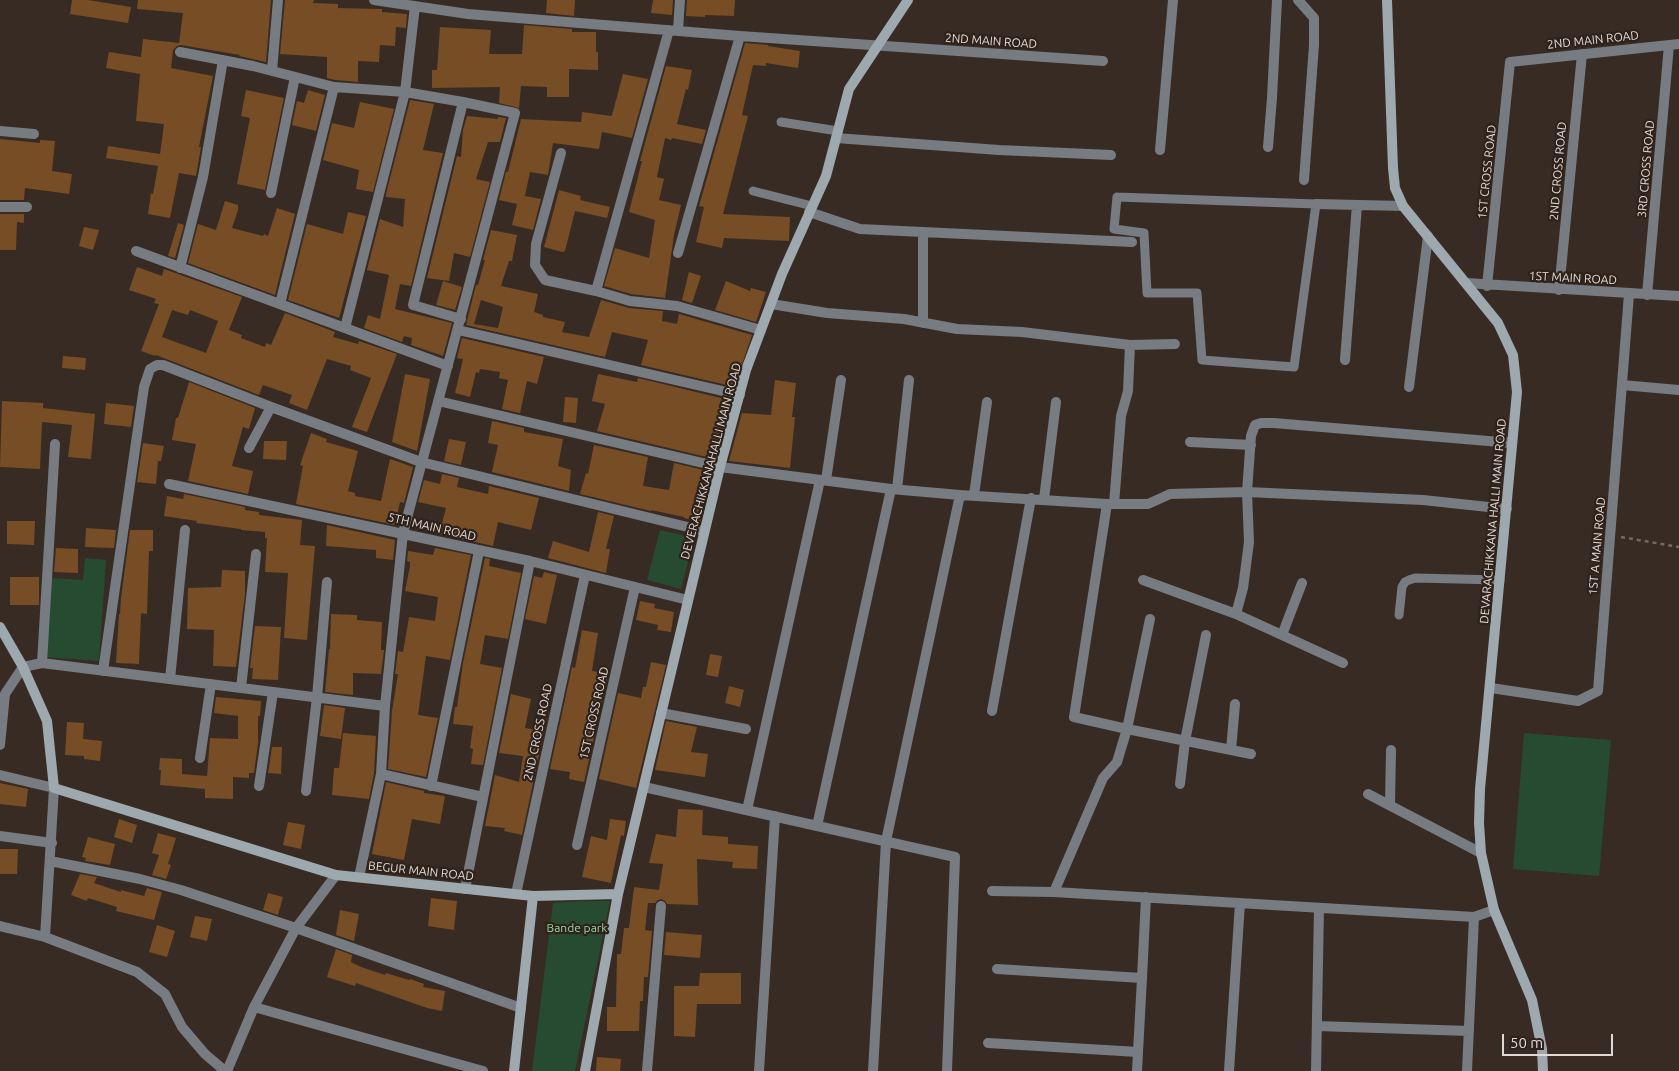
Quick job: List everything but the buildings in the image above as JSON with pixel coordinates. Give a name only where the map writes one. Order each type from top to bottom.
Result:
[{"type":"street","points":[[272,71],[278,0]]},
{"type":"street","name":"2ND MAIN ROAD","points":[[374,0],[468,14],[740,36],[1103,61]]},
{"type":"street","points":[[596,291],[673,30],[680,0]]},
{"type":"street","name":"DEVERACHIKKANAHALLI MAIN ROAD","points":[[618,894],[704,531],[746,370],[782,274],[826,176],[849,88],[908,0]]},
{"type":"street","points":[[1160,150],[1173,0]]},
{"type":"street","points":[[1268,147],[1277,0]]},
{"type":"street","points":[[1298,0],[1314,18],[1314,45],[1304,180]]},
{"type":"street","name":"DEVARACHIKKANA HALLI MAIN ROAD","points":[[1387,0],[1395,188],[1403,206],[1498,323],[1513,355],[1517,392],[1491,688],[1480,789],[1479,823],[1481,853],[1494,910],[1532,1000],[1542,1049],[1543,1071]]},
{"type":"street","points":[[345,328],[405,92],[415,6]]},
{"type":"street","points":[[678,253],[740,36]]},
{"type":"street","name":"2ND MAIN ROAD","points":[[1510,62],[1674,44]]},
{"type":"street","name":"3RD CROSS ROAD","points":[[1647,295],[1674,44]]},
{"type":"street","points":[[180,52],[334,86],[405,92],[515,113],[403,533],[384,706],[381,774],[359,877]]},
{"type":"street","name":"2ND CROSS ROAD","points":[[1559,290],[1582,54]]},
{"type":"street","points":[[180,268],[203,176],[223,60]]},
{"type":"street","name":"1ST CROSS ROAD","points":[[1487,286],[1510,62]]},
{"type":"street","points":[[271,193],[295,77]]},
{"type":"street","points":[[280,304],[334,86]]},
{"type":"street","points":[[460,319],[413,305],[463,102]]},
{"type":"street","points":[[0,131],[34,134]]},
{"type":"street","points":[[837,134],[999,150],[1111,155]]},
{"type":"street","points":[[561,154],[536,244],[535,265],[545,280],[596,291],[630,301],[677,306],[761,330]]},
{"type":"street","points":[[1316,204],[1403,206]]},
{"type":"street","points":[[1345,360],[1357,205]]},
{"type":"street","points":[[0,207],[27,207]]},
{"type":"street","points":[[811,209],[860,229],[1132,242]]},
{"type":"street","points":[[924,232],[924,323]]},
{"type":"street","points":[[1410,387],[1428,236]]},
{"type":"street","points":[[136,251],[448,366]]},
{"type":"street","name":"1ST MAIN ROAD","points":[[1466,283],[1487,286],[1679,296]]},
{"type":"street","name":"1ST A MAIN ROAD","points":[[1491,688],[1578,701],[1598,691],[1629,294]]},
{"type":"street","points":[[770,304],[826,313],[904,319],[957,329],[1022,332],[1130,345],[1175,344]]},
{"type":"street","points":[[458,330],[740,395]]},
{"type":"street","points":[[1130,345],[1128,391],[1121,416],[1111,504],[1074,716],[1127,729],[1251,754]]},
{"type":"street","points":[[103,671],[144,387],[150,369],[157,364],[421,462],[704,531]]},
{"type":"street","points":[[747,810],[823,480],[841,380]]},
{"type":"street","points":[[817,826],[894,489],[909,380]]},
{"type":"street","points":[[1622,385],[1679,390]]},
{"type":"street","points":[[438,401],[720,467],[894,489],[1111,504],[1148,504],[1170,494],[1247,492],[1423,500],[1507,509]]},
{"type":"street","points":[[974,495],[988,402]]},
{"type":"street","points":[[1044,499],[1056,402]]},
{"type":"street","points":[[249,448],[271,407]]},
{"type":"street","points":[[1236,614],[1243,588],[1249,542],[1247,492],[1252,436],[1255,425],[1261,423],[1410,433],[1512,443]]},
{"type":"street","points":[[1190,442],[1251,445]]},
{"type":"street","points":[[42,663],[55,444]]},
{"type":"street","name":"5TH MAIN ROAD","points":[[169,484],[530,561],[688,600]]},
{"type":"street","points":[[872,1071],[886,841],[960,495]]},
{"type":"street","points":[[992,711],[1031,498]]},
{"type":"street","points":[[170,679],[185,530]]},
{"type":"street","points":[[432,786],[479,551]]},
{"type":"street","points":[[241,688],[256,554]]},
{"type":"street","points":[[465,889],[530,561]]},
{"type":"street","name":"2ND CROSS ROAD","points":[[516,894],[585,575]]},
{"type":"street","points":[[1143,580],[1236,614],[1343,663]]},
{"type":"street","points":[[306,791],[318,697],[327,582]]},
{"type":"street","points":[[1282,635],[1302,583]]},
{"type":"street","name":"1ST CROSS ROAD","points":[[577,845],[635,587]]},
{"type":"street","points":[[1054,892],[1103,778],[1117,762],[1127,729],[1150,619]]},
{"type":"street","points":[[0,627],[23,667],[47,721],[54,788],[45,937]]},
{"type":"street","points":[[1180,784],[1185,740],[1206,635]]},
{"type":"street","points":[[0,745],[5,694],[23,667],[42,663],[384,706]]},
{"type":"street","points":[[200,758],[211,684]]},
{"type":"street","points":[[259,786],[274,692]]},
{"type":"street","points":[[1231,750],[1235,704]]},
{"type":"street","points":[[661,713],[746,728]]},
{"type":"street","points":[[1390,805],[1391,750]]},
{"type":"street","points":[[381,774],[483,797]]},
{"type":"street","points":[[0,776],[54,788]]},
{"type":"street","points":[[644,787],[955,857],[947,1071]]},
{"type":"street","name":"BEGUR MAIN ROAD","points":[[54,788],[336,875],[533,896],[618,894]]},
{"type":"street","points":[[1368,794],[1481,853]]},
{"type":"street","points":[[758,1071],[775,816]]},
{"type":"street","points":[[0,836],[52,843]]},
{"type":"street","points":[[50,861],[140,879],[181,890],[296,928],[521,1008]]},
{"type":"street","points":[[0,926],[45,937],[137,972],[164,994],[182,1027],[205,1054],[226,1071],[254,1006],[296,928],[336,875]]},
{"type":"street","points":[[992,891],[1054,892],[1474,917],[1494,910]]},
{"type":"street","points":[[585,1071],[618,894]]},
{"type":"street","points":[[514,1071],[533,896]]},
{"type":"street","points":[[1137,1071],[1146,897]]},
{"type":"street","points":[[1229,1071],[1240,903]]},
{"type":"street","points":[[647,1071],[661,906]]},
{"type":"street","points":[[1316,1071],[1319,908]]},
{"type":"street","points":[[1467,1071],[1474,917]]},
{"type":"street","points":[[997,969],[1142,978]]},
{"type":"street","points":[[254,1006],[483,1071]]},
{"type":"street","points":[[1317,1026],[1469,1031]]},
{"type":"street","points":[[988,1043],[1138,1052]]},
{"type":"lane","points":[[781,122],[837,134]]},
{"type":"lane","points":[[753,191],[811,209]]},
{"type":"lane","points":[[1117,197],[1316,204],[1294,367],[1202,360],[1197,293],[1147,293],[1144,233],[1114,229],[1117,197]]},
{"type":"lane","points":[[1399,615],[1402,587],[1405,582],[1414,578],[1500,580]]},
{"type":"path","points":[[1610,535],[1679,547]]},
{"type":"green space","points":[[660,530],[694,538],[681,589],[647,580]]},
{"type":"green space","points":[[85,558],[106,560],[99,661],[44,657],[50,578],[83,580]]},
{"type":"green space","points":[[1524,733],[1611,740],[1599,876],[1513,869]]},
{"type":"green space","name":"Bande park","points":[[610,901],[575,1071],[532,1071],[553,903]]}]
